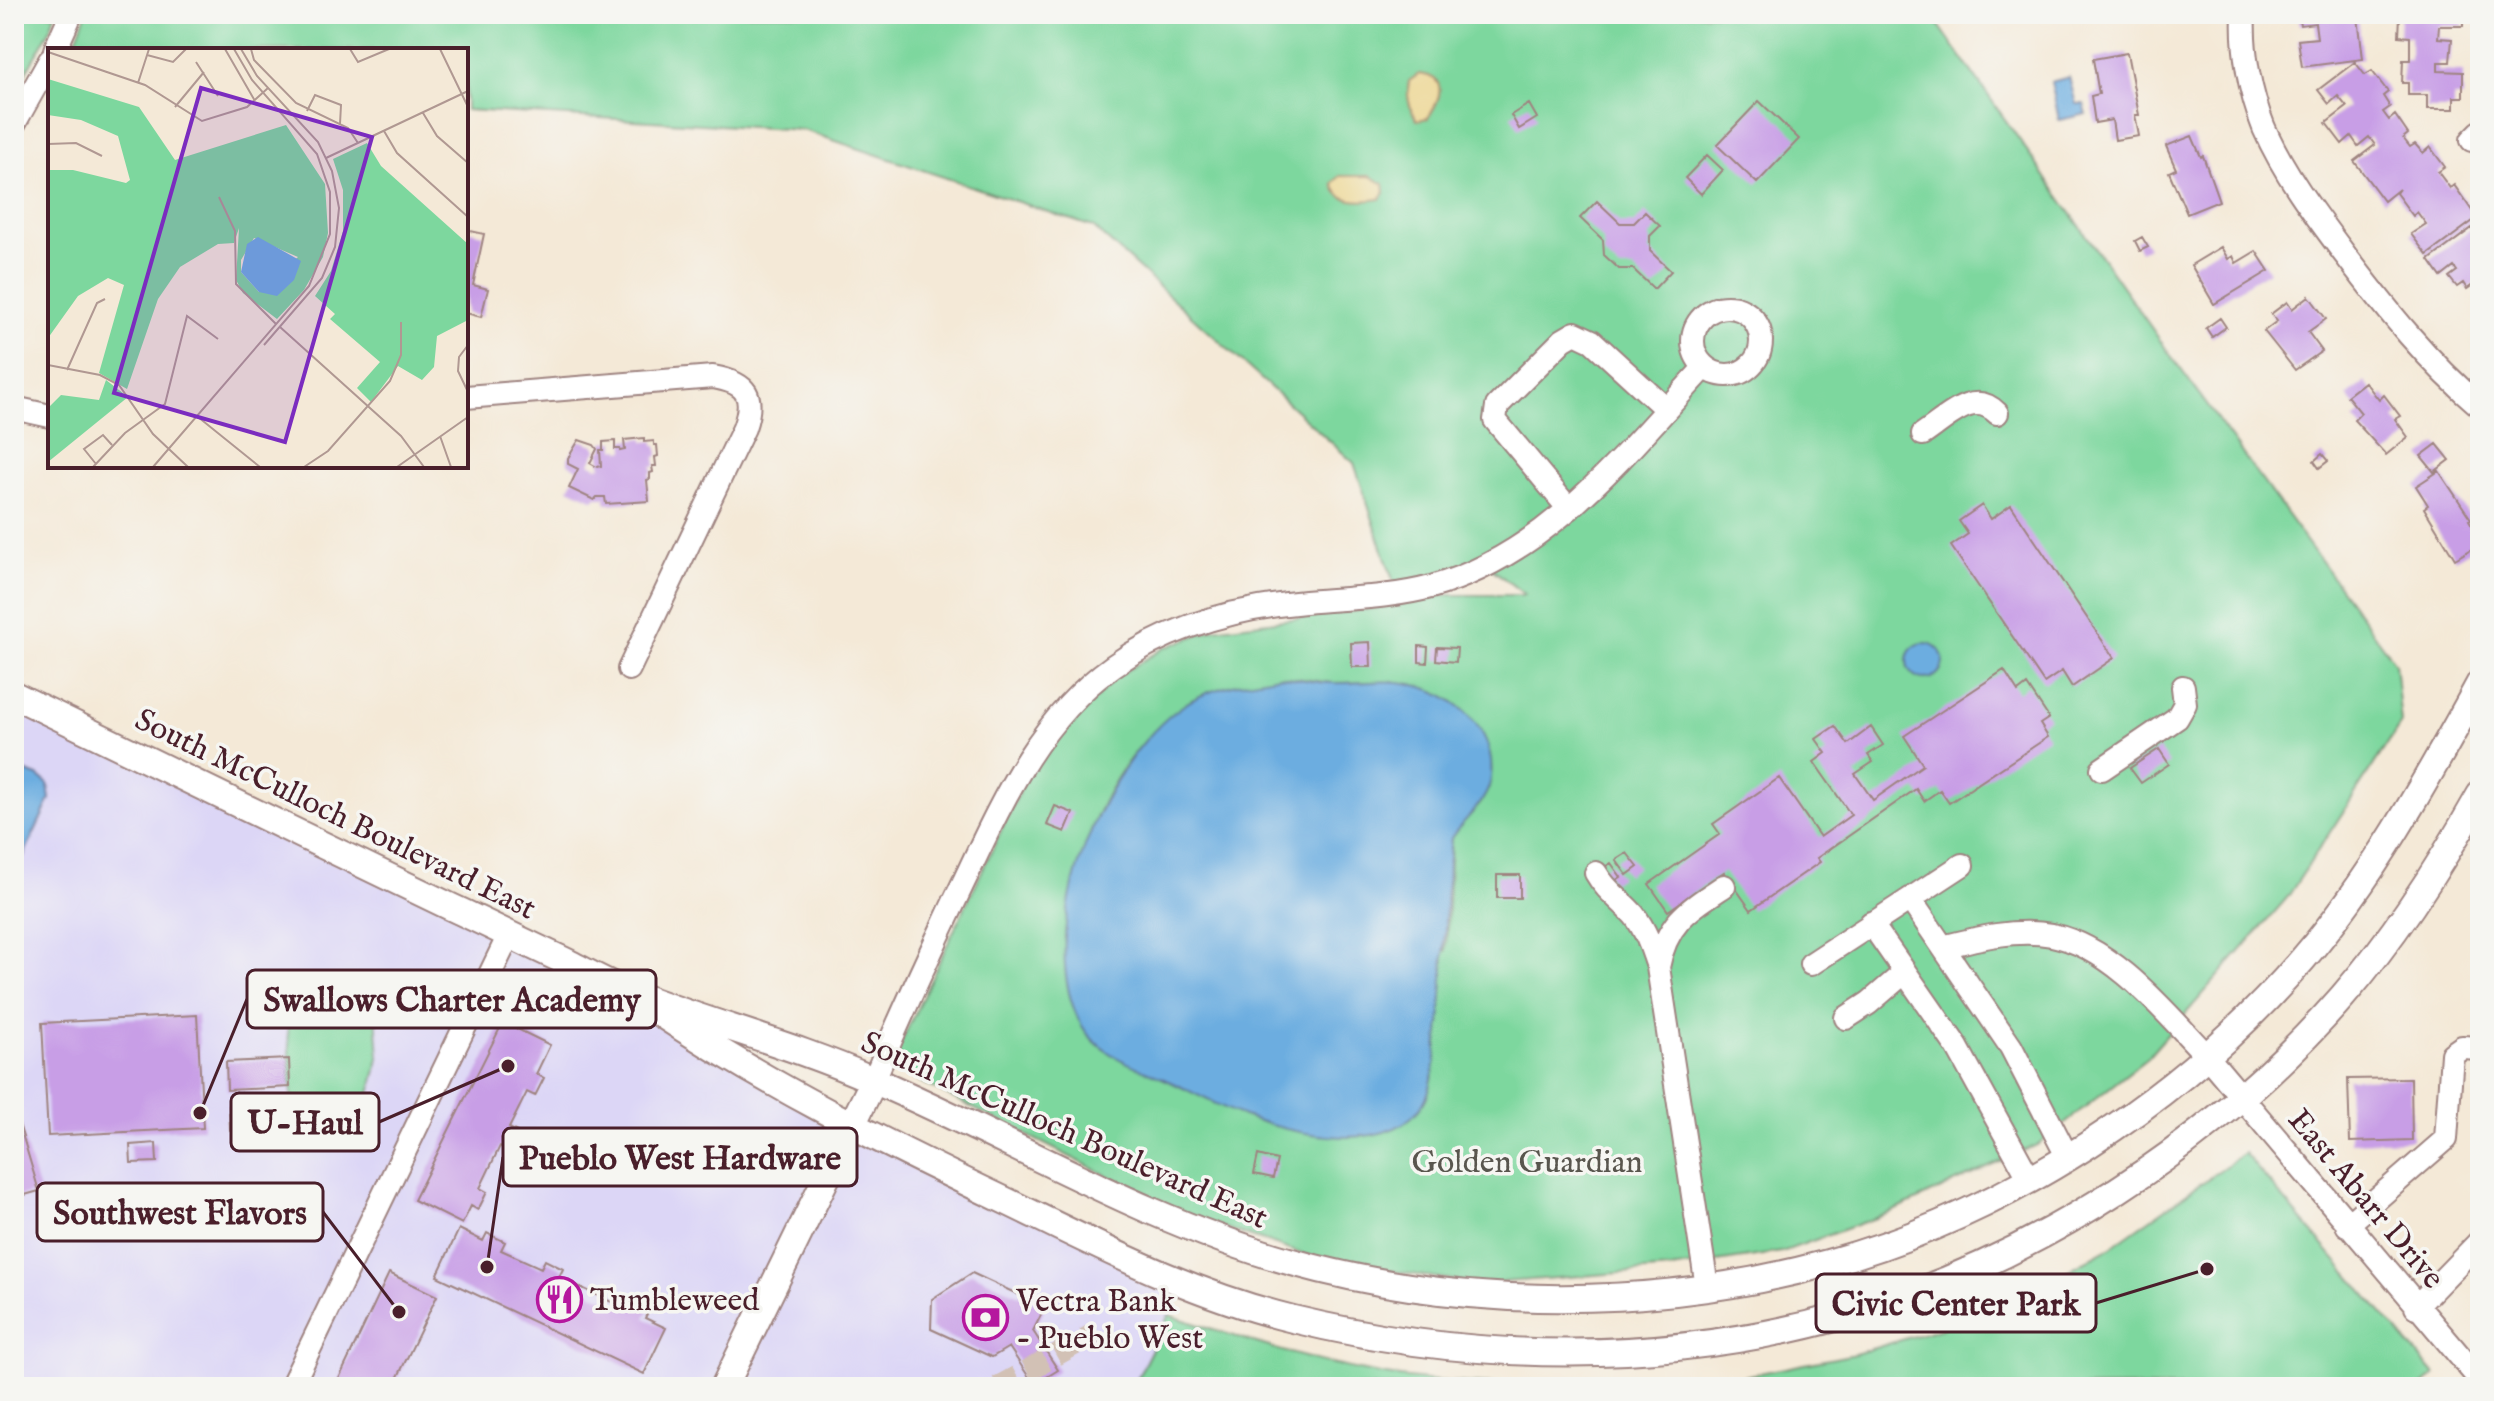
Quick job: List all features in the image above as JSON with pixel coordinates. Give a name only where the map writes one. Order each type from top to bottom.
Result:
[{"type":"main road","name":"South McCulloch Boulevard East","points":[[628,992],[874,1080],[1146,1208],[1229,1242],[1300,1265],[1413,1287],[1540,1298],[1624,1296],[1707,1287],[1799,1271],[1867,1251],[1946,1220],[2029,1178],[2147,1104],[2206,1055],[2301,961],[2353,896],[2415,800],[2480,683]]},
{"type":"main road","name":"South McCulloch Boulevard East","points":[[14,695],[628,992],[736,1063],[852,1127],[1124,1258],[1250,1307],[1323,1326],[1405,1341],[1491,1350],[1584,1352],[1677,1346],[1769,1333],[1848,1314],[1912,1292],[2010,1250],[2084,1210],[2180,1148],[2241,1097],[2310,1031],[2369,964],[2418,898],[2480,795]]},
{"type":"main road","points":[[724,1387],[874,1080]]},
{"type":"street","points":[[56,48],[71,14]]},
{"type":"street","points":[[2244,14],[2249,75],[2264,126],[2288,174],[2385,308],[2453,383],[2480,406]]},
{"type":"street","points":[[14,124],[48,64]]},
{"type":"street","points":[[1569,509],[1495,420],[1497,406],[1563,340],[1575,333],[1592,341],[1666,409]]},
{"type":"street","points":[[874,1080],[893,1031],[1020,767],[1062,711],[1100,676],[1141,648],[1172,633],[1235,612],[1433,587],[1487,564],[1535,535],[1569,509],[1705,367]]},
{"type":"street","points":[[468,397],[713,377],[726,379],[745,390],[750,399],[744,428],[629,669]]},
{"type":"street","points":[[1923,434],[1972,403],[1986,404],[1997,413]]},
{"type":"street","points":[[14,408],[48,416]]},
{"type":"street","points":[[2102,769],[2177,718],[2185,704],[2183,687]]},
{"type":"street","points":[[1811,964],[1962,865]]},
{"type":"street","points":[[1596,873],[1609,892],[1635,917],[1658,967],[1707,1287]]},
{"type":"street","points":[[1658,967],[1668,933],[1679,918],[1724,886]]},
{"type":"street","points":[[1910,899],[2011,1047],[2067,1156]]},
{"type":"street","points":[[1871,923],[1977,1080],[2029,1178]]},
{"type":"street","name":"East Abarr Drive","points":[[1943,947],[1976,938],[2028,933],[2053,935],[2088,947],[2109,961],[2206,1055],[2480,1380]]},
{"type":"street","points":[[291,1387],[509,935]]},
{"type":"street","points":[[1846,1018],[1905,972]]},
{"type":"street","points":[[2347,1225],[2446,1139],[2452,1054],[2462,1047],[2480,1048]]},
{"type":"street","points":[[2416,1307],[2480,1241]]},
{"type":"shaded area","points":[[14,695],[618,987],[736,1063],[1186,1284],[1133,1387],[14,1387]]},
{"type":"green space","points":[[14,14],[55,14],[50,30],[14,93]]},
{"type":"green space","name":"Golden Guardian","points":[[86,14],[1931,14],[2169,353],[2395,663],[2401,723],[2287,898],[2147,1058],[2037,1145],[1889,1213],[1782,1252],[1671,1269],[1479,1284],[1323,1261],[1186,1215],[909,1076],[897,1051],[1033,763],[1116,677],[1164,648],[1213,629],[1371,609],[1445,595],[1525,595],[1487,565],[1433,587],[1394,583],[1354,463],[1093,227],[803,130],[468,110],[468,48],[73,48]],"holes":[[[1279,676],[1332,683],[1415,685],[1491,778],[1481,803],[1451,838],[1446,951],[1066,927],[1087,842],[1111,789],[1145,741],[1187,703],[1220,690]]]},
{"type":"green space","points":[[305,992],[376,1014],[379,1058],[365,1113],[293,1119],[286,993]]},
{"type":"green space","points":[[2244,1153],[2435,1375],[2421,1387],[1621,1387],[1720,1381],[1855,1354],[1941,1328],[2029,1292],[2111,1247]]},
{"type":"green space","points":[[1169,1315],[1307,1358],[1363,1371],[1462,1383],[1581,1387],[1133,1387]]},
{"type":"sand","points":[[1419,74],[1435,79],[1440,90],[1428,118],[1417,120],[1408,92],[1409,81]]},
{"type":"sand","points":[[1340,176],[1370,176],[1384,184],[1385,192],[1380,199],[1359,201],[1345,198],[1335,190],[1333,183]]},
{"type":"water","points":[[2069,77],[2076,104],[2084,104],[2087,114],[2059,120],[2051,82]]},
{"type":"water","points":[[1925,643],[1938,648],[1943,661],[1938,674],[1925,679],[1912,674],[1907,661],[1912,648]]},
{"type":"water","points":[[1279,676],[1327,683],[1395,682],[1431,690],[1459,706],[1471,717],[1487,744],[1491,760],[1491,777],[1486,794],[1451,838],[1440,1024],[1429,1091],[1409,1119],[1389,1130],[1365,1136],[1314,1134],[1264,1123],[1226,1109],[1123,1060],[1090,1037],[1082,1026],[1068,988],[1065,943],[1071,896],[1084,847],[1105,801],[1131,759],[1160,725],[1192,700],[1223,687]]},
{"type":"water","points":[[24,771],[48,784],[50,799],[14,876],[14,779]]},
{"type":"building","points":[[2298,14],[2355,14],[2358,17],[2363,59],[2302,67],[2298,40],[2317,38],[2315,23],[2300,25]]},
{"type":"building","points":[[2463,14],[2463,26],[2439,26],[2438,38],[2452,39],[2450,62],[2438,62],[2438,71],[2463,72],[2463,97],[2454,97],[2454,109],[2427,109],[2427,95],[2408,95],[2408,83],[2402,83],[2403,60],[2410,60],[2410,37],[2399,36],[2400,16]]},
{"type":"building","points":[[2127,53],[2139,115],[2135,115],[2139,136],[2115,140],[2112,120],[2095,123],[2091,96],[2099,94],[2093,59]]},
{"type":"building","points":[[2355,62],[2365,75],[2372,71],[2388,92],[2383,96],[2390,107],[2383,112],[2389,120],[2395,115],[2408,134],[2403,138],[2410,147],[2415,144],[2423,153],[2430,147],[2445,167],[2438,172],[2450,188],[2454,185],[2477,218],[2427,255],[2411,234],[2426,224],[2417,212],[2413,216],[2396,193],[2399,189],[2384,201],[2354,161],[2375,145],[2369,137],[2358,146],[2351,136],[2342,144],[2326,123],[2347,107],[2338,96],[2329,104],[2318,90]]},
{"type":"building","points":[[1759,101],[1799,139],[1757,183],[1717,145]]},
{"type":"building","points":[[1529,104],[1537,118],[1519,129],[1511,115]]},
{"type":"building","points":[[2192,136],[2203,156],[2219,201],[2187,214],[2169,172],[2176,169],[2166,146]]},
{"type":"building","points":[[1707,155],[1723,170],[1701,194],[1685,178]]},
{"type":"building","points":[[1597,201],[1620,223],[1634,223],[1645,212],[1660,226],[1650,236],[1650,251],[1671,271],[1654,289],[1633,269],[1619,269],[1604,255],[1603,240],[1580,218]]},
{"type":"building","points":[[2472,228],[2480,239],[2480,280],[2467,289],[2463,283],[2457,287],[2449,277],[2457,271],[2454,267],[2441,277],[2429,260]]},
{"type":"building","points":[[468,230],[484,234],[473,285],[488,289],[481,317],[468,314]]},
{"type":"building","points":[[2142,237],[2148,247],[2140,251],[2135,241]]},
{"type":"building","points":[[2221,247],[2228,259],[2233,256],[2236,263],[2256,251],[2269,271],[2214,304],[2191,265]]},
{"type":"building","points":[[2309,296],[2326,319],[2308,332],[2322,351],[2295,370],[2264,331],[2277,321],[2271,314],[2287,302],[2292,309]]},
{"type":"building","points":[[2220,318],[2226,327],[2212,337],[2206,328]]},
{"type":"building","points":[[2365,382],[2379,400],[2384,395],[2400,416],[2395,419],[2408,437],[2386,455],[2354,420],[2361,413],[2347,396]]},
{"type":"building","points":[[644,438],[644,442],[654,441],[658,456],[647,480],[649,501],[606,504],[605,497],[594,500],[569,488],[578,469],[568,464],[568,458],[579,440],[597,449],[590,463],[597,467],[601,466],[603,442],[615,441],[615,449],[620,451],[625,450],[624,440]]},
{"type":"building","points":[[2437,444],[2450,460],[2434,472],[2421,456]]},
{"type":"building","points":[[2322,454],[2328,461],[2319,468],[2314,461]]},
{"type":"building","points":[[2439,471],[2480,538],[2480,544],[2455,559],[2424,508],[2428,505],[2416,486]]},
{"type":"building","points":[[1982,505],[1991,519],[2011,505],[2114,658],[2072,687],[2062,671],[2044,683],[1951,546],[1968,534],[1959,521]]},
{"type":"building","points":[[1370,642],[1371,667],[1352,667],[1351,643]]},
{"type":"building","points":[[1419,646],[1428,647],[1427,663],[1419,662]]},
{"type":"building","points":[[1437,647],[1457,648],[1456,662],[1436,660]]},
{"type":"building","points":[[2004,670],[2018,692],[2027,685],[2049,718],[2040,724],[2048,737],[1949,803],[1940,790],[1924,801],[1916,789],[1817,858],[1820,862],[1751,910],[1724,872],[1668,911],[1649,884],[1720,834],[1713,824],[1779,778],[1820,837],[1851,815],[1814,762],[1826,753],[1816,739],[1835,726],[1848,744],[1871,727],[1883,745],[1868,755],[1873,762],[1855,774],[1873,800],[1923,765],[1904,736]]},
{"type":"building","points":[[2159,749],[2169,764],[2141,783],[2130,768]]},
{"type":"building","points":[[1055,806],[1073,813],[1065,832],[1047,825]]},
{"type":"building","points":[[1627,853],[1638,867],[1627,875],[1616,860]]},
{"type":"building","points":[[1611,863],[1621,877],[1613,882],[1603,868]]},
{"type":"building","points":[[1497,875],[1520,875],[1520,898],[1497,898]]},
{"type":"building","points":[[197,1015],[203,1128],[48,1136],[42,1023]]},
{"type":"building","points":[[503,1022],[550,1045],[536,1074],[544,1078],[535,1096],[527,1092],[509,1128],[517,1132],[508,1150],[500,1146],[480,1188],[487,1192],[478,1210],[471,1206],[462,1224],[414,1200]]},
{"type":"building","points":[[289,1059],[290,1087],[227,1090],[226,1062]]},
{"type":"building","points":[[2411,1078],[2412,1140],[2350,1142],[2348,1079]]},
{"type":"building","points":[[291,1100],[292,1127],[230,1130],[229,1103]]},
{"type":"building","points":[[14,1107],[39,1191],[14,1198]]},
{"type":"building","points":[[156,1143],[157,1162],[131,1163],[130,1145]]},
{"type":"building","points":[[1258,1155],[1277,1160],[1273,1178],[1254,1174]]},
{"type":"building","points":[[459,1229],[483,1241],[487,1233],[505,1242],[501,1250],[541,1268],[545,1260],[563,1269],[559,1277],[626,1309],[630,1301],[649,1310],[645,1318],[666,1328],[644,1374],[437,1276]]},
{"type":"building","points":[[389,1273],[437,1296],[393,1387],[335,1387]]},
{"type":"building","name":"Vectra Bank - Pueblo West","points":[[972,1273],[1045,1307],[1033,1331],[1058,1370],[1034,1385],[1009,1347],[992,1357],[931,1329],[932,1299]]},
{"type":"tunnel","points":[[998,1387],[1094,1334]]},
{"type":"place","name":"U-Haul","points":[[508,1066]]},
{"type":"place","name":"Swallows Charter Academy","points":[[200,1113]]},
{"type":"place","name":"Pueblo West Hardware","points":[[487,1267]]},
{"type":"place","name":"Civic Center Park","points":[[2207,1269]]},
{"type":"place","name":"Tumbleweed","points":[[559,1299]]},
{"type":"place","name":"Southwest Flavors","points":[[399,1312]]},
{"type":"place","name":"Vectra Bank - Pueblo West","points":[[985,1318]]}]
